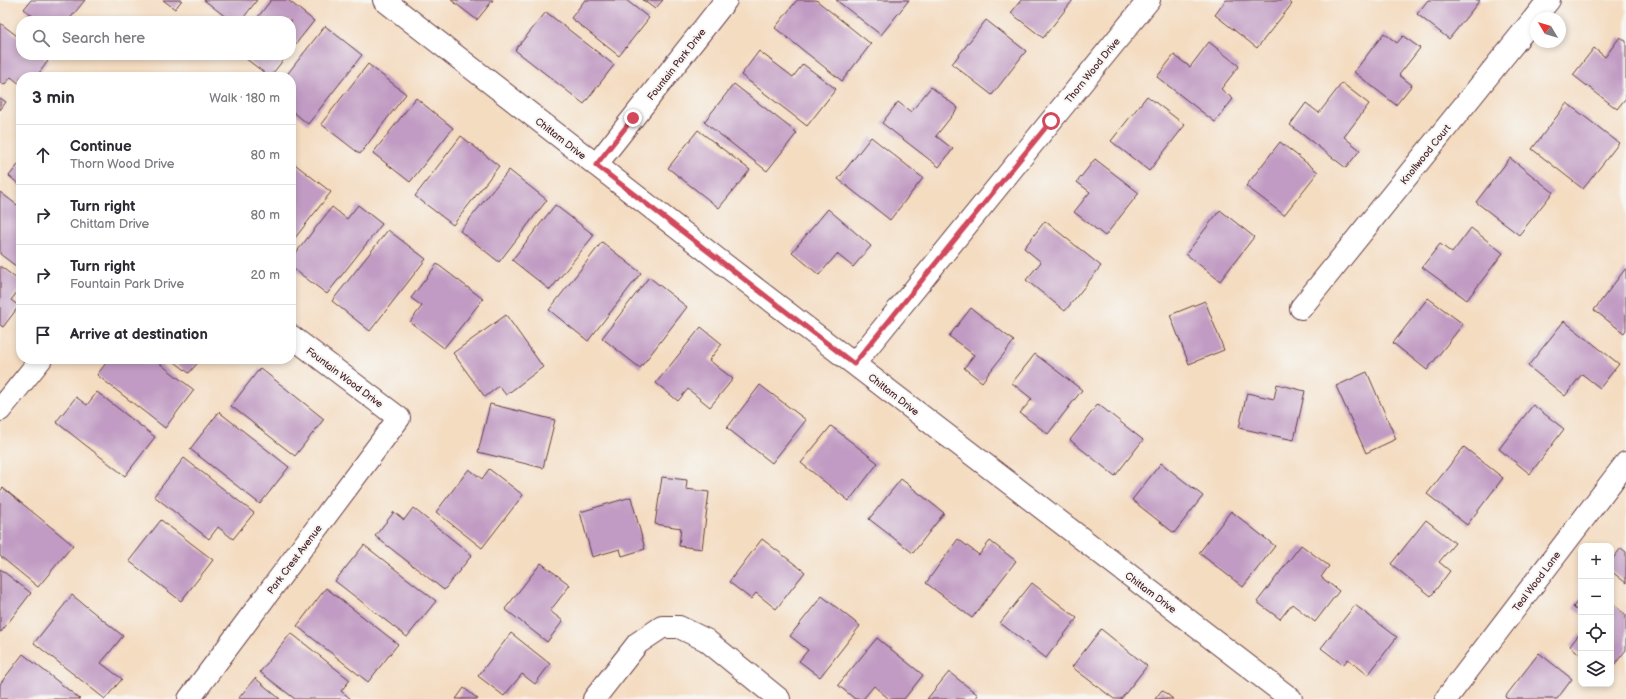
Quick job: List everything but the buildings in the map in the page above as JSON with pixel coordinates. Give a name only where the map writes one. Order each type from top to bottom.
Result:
[{"type":"street","name":"Chittam Drive","points":[[384,0],[1290,699]]},
{"type":"street","name":"Fountain Park Drive","points":[[596,165],[726,0]]},
{"type":"street","name":"Thorn Wood Drive","points":[[854,364],[1149,0]]},
{"type":"street","name":"Knollwood Court","points":[[1301,308],[1549,0]]},
{"type":"street","name":"Fountain Wood Drive","points":[[296,340],[399,418]]},
{"type":"street","points":[[0,410],[37,364]]},
{"type":"street","name":"Park Crest Avenue","points":[[190,699],[399,418]]},
{"type":"street","name":"Teal Wood Lane","points":[[1446,699],[1626,463]]},
{"type":"street","points":[[594,699],[638,643],[662,627],[679,627],[706,640],[779,699]]},
{"type":"route","points":[[633,118],[596,165],[854,364],[1051,121]]}]
